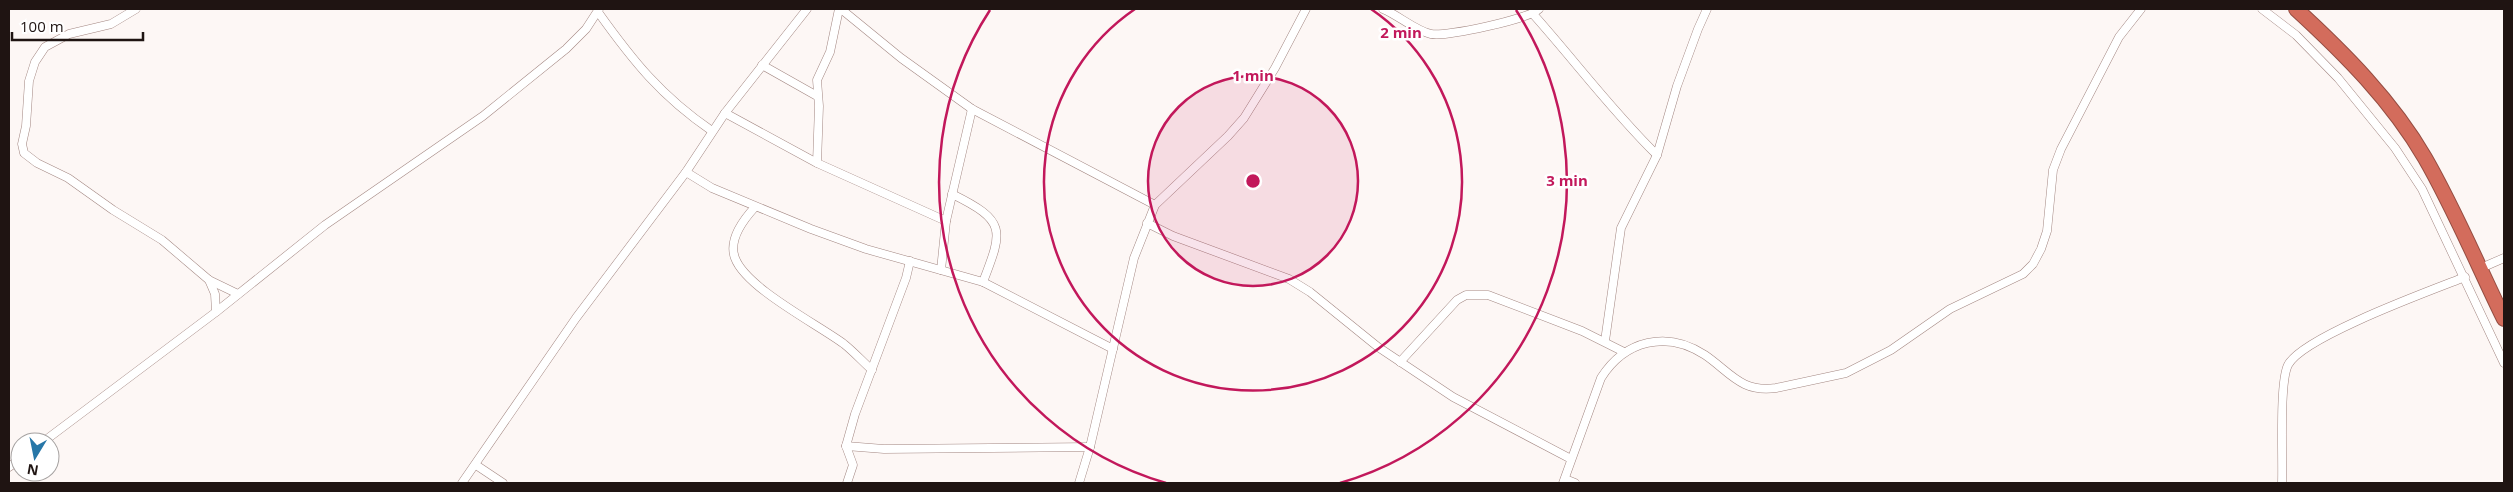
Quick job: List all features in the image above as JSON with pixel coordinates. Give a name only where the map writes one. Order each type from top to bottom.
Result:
[{"type":"highway","points":[[2296,9],[2348,58],[2404,126],[2431,170],[2481,268],[2504,319]]},
{"type":"street","points":[[136,9],[111,24],[69,34],[45,48],[35,62],[29,81],[26,126],[22,144],[24,153],[29,158],[68,178],[113,210],[162,240],[209,280],[238,294]]},
{"type":"street","points":[[462,483],[576,318],[686,172],[725,113],[806,9]]},
{"type":"street","points":[[817,162],[817,80],[830,52],[840,9],[900,58],[972,109],[1155,205]]},
{"type":"street","points":[[1079,483],[1090,447],[1134,258],[1155,205],[1228,136],[1244,118],[1275,68],[1306,9]]},
{"type":"street","points":[[1383,9],[1399,16],[1420,30],[1444,35],[1536,12],[1608,105],[1657,155]]},
{"type":"street","points":[[1605,341],[1621,228],[1657,155],[1677,86],[1698,29],[1708,9]]},
{"type":"street","points":[[1575,483],[1564,481],[1571,459],[1602,378],[1611,363],[1624,352],[1650,342],[1666,342],[1685,346],[1705,355],[1728,375],[1754,388],[1766,390],[1797,384],[1846,373],[1863,365],[1891,350],[1936,317],[2023,274],[2037,256],[2047,231],[2053,170],[2061,149],[2119,37],[2141,9]]},
{"type":"street","points":[[2262,9],[2296,34],[2370,114],[2422,189],[2504,363]]},
{"type":"street","points":[[56,432],[216,312],[325,225],[483,116],[566,50],[598,10],[628,55],[656,87],[712,131]]},
{"type":"street","points":[[762,65],[817,96]]},
{"type":"street","points":[[941,270],[946,221],[972,109]]},
{"type":"street","points":[[725,113],[817,162],[946,221]]},
{"type":"street","points":[[686,172],[712,188],[755,207],[866,249],[983,282],[1113,348]]},
{"type":"street","points":[[952,194],[968,202],[992,219],[998,231],[996,248],[983,282]]},
{"type":"street","points":[[755,207],[737,232],[734,257],[744,273],[771,295],[845,345],[872,370]]},
{"type":"street","points":[[1147,224],[1289,279],[1310,292],[1400,362],[1453,397],[1571,459]]},
{"type":"street","points":[[2481,268],[2504,258]]},
{"type":"street","points":[[847,483],[852,465],[846,446],[855,414],[910,261]]},
{"type":"street","points":[[2282,483],[2284,387],[2289,363],[2300,353],[2339,330],[2382,309],[2465,277]]},
{"type":"street","points":[[209,280],[215,294],[216,312]]},
{"type":"street","points":[[1400,362],[1458,300],[1466,295],[1488,295],[1503,300],[1605,341],[1624,352]]},
{"type":"street","points":[[846,446],[884,449],[1090,447]]},
{"type":"street","points":[[476,465],[503,483]]}]
